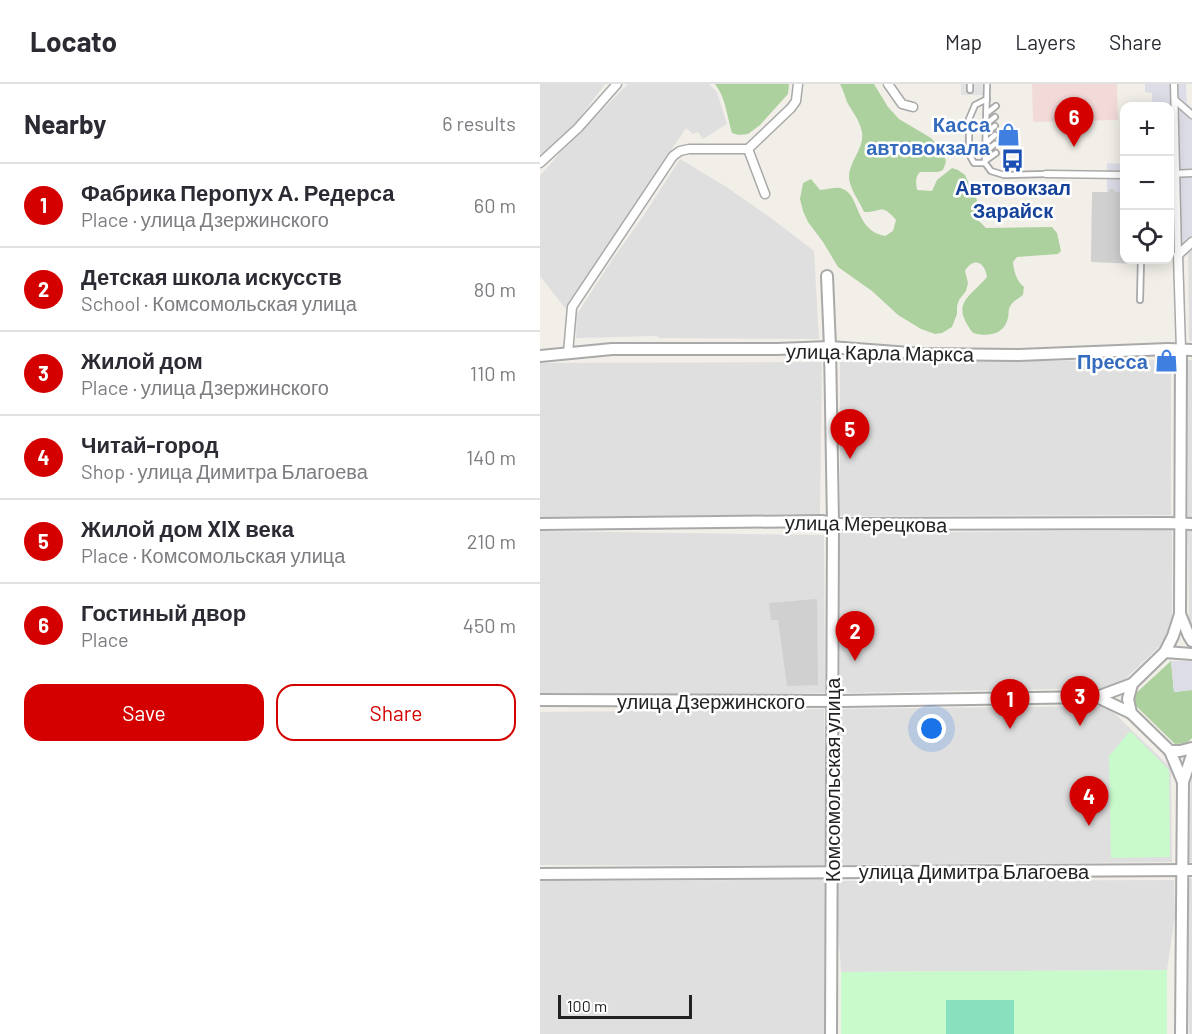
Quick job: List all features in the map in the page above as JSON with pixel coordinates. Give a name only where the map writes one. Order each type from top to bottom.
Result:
[{"type":"street","points":[[540,163],[578,128],[617,84]]},
{"type":"street","points":[[568,353],[572,307],[673,156],[688,149],[748,149],[791,108],[796,101],[798,84]]},
{"type":"street","points":[[888,84],[902,104],[913,107]]},
{"type":"street","points":[[1173,156],[1174,84]]},
{"type":"street","points":[[1175,100],[1192,115]]},
{"type":"street","points":[[748,149],[765,194]]},
{"type":"street","points":[[1174,174],[1192,173]]},
{"type":"street","points":[[1046,174],[1120,175]]},
{"type":"street","points":[[1131,713],[1128,699],[1132,684],[1166,652],[1180,614],[1180,524],[1186,350],[1174,255],[1192,242]]},
{"type":"street","name":"Комсомольская улица","points":[[826,276],[830,347],[833,523],[831,1034]]},
{"type":"street","name":"улица Карла Маркса","points":[[540,356],[612,349],[777,350],[830,347],[923,354],[1019,355],[1186,350]]},
{"type":"street","name":"улица Мерецкова","points":[[540,524],[822,521],[833,523],[1192,524]]},
{"type":"street","points":[[1180,614],[1192,641]]},
{"type":"street","points":[[1166,652],[1192,654]]},
{"type":"street","name":"улица Дзержинского","points":[[540,700],[832,701],[1097,697],[1132,684]]},
{"type":"street","name":"улица Дзержинского","points":[[1097,697],[1131,713],[1170,751]]},
{"type":"street","points":[[1181,1034],[1187,870],[1183,782],[1170,751],[1192,748]]},
{"type":"street","points":[[1183,782],[1192,755]]},
{"type":"street","name":"улица Димитра Благоева","points":[[540,874],[1187,870]]},
{"type":"lane","points":[[987,84],[985,162],[991,171],[1004,175],[1046,174]]},
{"type":"lane","points":[[987,99],[975,105],[969,119],[969,154],[974,163],[985,162],[996,153]]},
{"type":"lane","points":[[987,113],[996,106]]},
{"type":"lane","points":[[986,124],[995,117]]},
{"type":"lane","points":[[986,133],[995,126]]},
{"type":"lane","points":[[986,143],[995,135]]},
{"type":"lane","points":[[985,152],[995,144]]},
{"type":"lane","points":[[1140,300],[1141,264]]},
{"type":"shaded area","points":[[540,84],[605,84],[570,131],[540,155]]},
{"type":"shaded area","points":[[628,84],[709,84],[717,92],[727,124],[703,139],[698,132],[693,134],[686,128],[565,308],[540,276],[540,176],[565,147]]},
{"type":"shaded area","points":[[961,84],[982,84],[983,95],[961,95]]},
{"type":"shaded area","points":[[1032,84],[1117,84],[1118,120],[1033,122]]},
{"type":"shaded area","points":[[1145,84],[1186,84],[1187,103],[1192,108],[1192,242],[1183,251],[1174,251],[1174,102],[1152,102],[1152,93],[1145,92]]},
{"type":"shaded area","points":[[680,159],[725,186],[814,251],[819,339],[660,338],[656,336],[576,338],[577,314]]},
{"type":"shaded area","points":[[1107,163],[1120,164],[1120,192],[1109,189],[1107,192]]},
{"type":"shaded area","points":[[1109,189],[1114,189],[1115,192],[1120,192],[1120,263],[1091,262],[1092,192],[1109,192]]},
{"type":"shaded area","points":[[1192,241],[1192,341],[1189,341],[1188,245]]},
{"type":"shaded area","points":[[1171,360],[1171,515],[840,516],[840,362]]},
{"type":"shaded area","points":[[1188,360],[1192,360],[1192,517],[1188,517]]},
{"type":"shaded area","points":[[822,362],[820,514],[540,518],[540,363]]},
{"type":"shaded area","points":[[1172,530],[1172,627],[1167,639],[1119,685],[1109,688],[840,693],[839,533]]},
{"type":"shaded area","points":[[540,531],[824,535],[825,693],[540,696]]},
{"type":"shaded area","points":[[1188,531],[1192,531],[1192,628],[1189,621]]},
{"type":"shaded area","points":[[817,599],[818,685],[787,686],[778,620],[771,620],[769,603]]},
{"type":"shaded area","points":[[1171,661],[1192,661],[1192,690],[1174,692]]},
{"type":"shaded area","points":[[1103,706],[1113,712],[1171,768],[1172,862],[835,865],[840,709]]},
{"type":"shaded area","points":[[824,709],[827,866],[540,865],[540,712]]},
{"type":"shaded area","points":[[1192,767],[1192,862],[1190,862],[1189,858]]},
{"type":"shaded area","points":[[1192,878],[1192,1034],[1189,1034],[1188,884],[1189,879]]},
{"type":"shaded area","points":[[826,879],[826,1034],[540,1034],[540,881]]},
{"type":"shaded area","points":[[1174,880],[1175,916],[1167,970],[841,972],[835,881]]},
{"type":"green space","points":[[715,84],[789,84],[788,94],[760,125],[748,134],[739,135],[732,133],[724,101]]},
{"type":"green space","points":[[840,84],[874,84],[888,107],[899,119],[931,138],[944,153],[946,162],[943,170],[920,172],[916,182],[917,190],[932,191],[937,180],[952,168],[965,175],[977,200],[975,217],[986,228],[1052,227],[1057,233],[1061,251],[1058,254],[1017,257],[1013,262],[1016,276],[1024,287],[1023,295],[1011,304],[1006,324],[999,331],[984,335],[973,333],[963,315],[965,302],[987,277],[984,268],[979,263],[968,266],[965,271],[968,283],[966,291],[959,300],[952,327],[935,334],[921,329],[898,315],[872,291],[838,267],[808,222],[800,199],[803,183],[811,179],[820,190],[840,188],[847,191],[867,227],[875,232],[885,236],[893,231],[896,220],[884,210],[864,212],[851,186],[849,177],[851,165],[861,144],[862,132]]},
{"type":"green space","points":[[1171,661],[1174,692],[1192,690],[1192,738],[1187,743],[1175,744],[1135,705],[1135,694]]},
{"type":"green space","points":[[1130,731],[1169,770],[1170,857],[1111,858],[1109,756]]},
{"type":"green space","points":[[1167,970],[1167,1034],[841,1034],[841,972]]},
{"type":"green space","points":[[946,1000],[1014,1000],[1014,1034],[946,1034]]},
{"type":"place","name":"Касса автовокзала","points":[[1008,135]]},
{"type":"place","name":"Гостиный двор","points":[[1074,147]]},
{"type":"place","name":"Автовокзал Зарайск","points":[[1013,160]]},
{"type":"place","name":"Пресса","points":[[1166,361]]},
{"type":"place","name":"Жилой дом XIX века","points":[[850,459]]},
{"type":"place","name":"Детская школа искусств","points":[[855,661]]},
{"type":"place","name":"Жилой дом","points":[[1080,726]]},
{"type":"place","name":"Фабрика Перопух А. Редерса","points":[[1010,729]]},
{"type":"place","name":"Читай-город","points":[[1089,826]]}]
